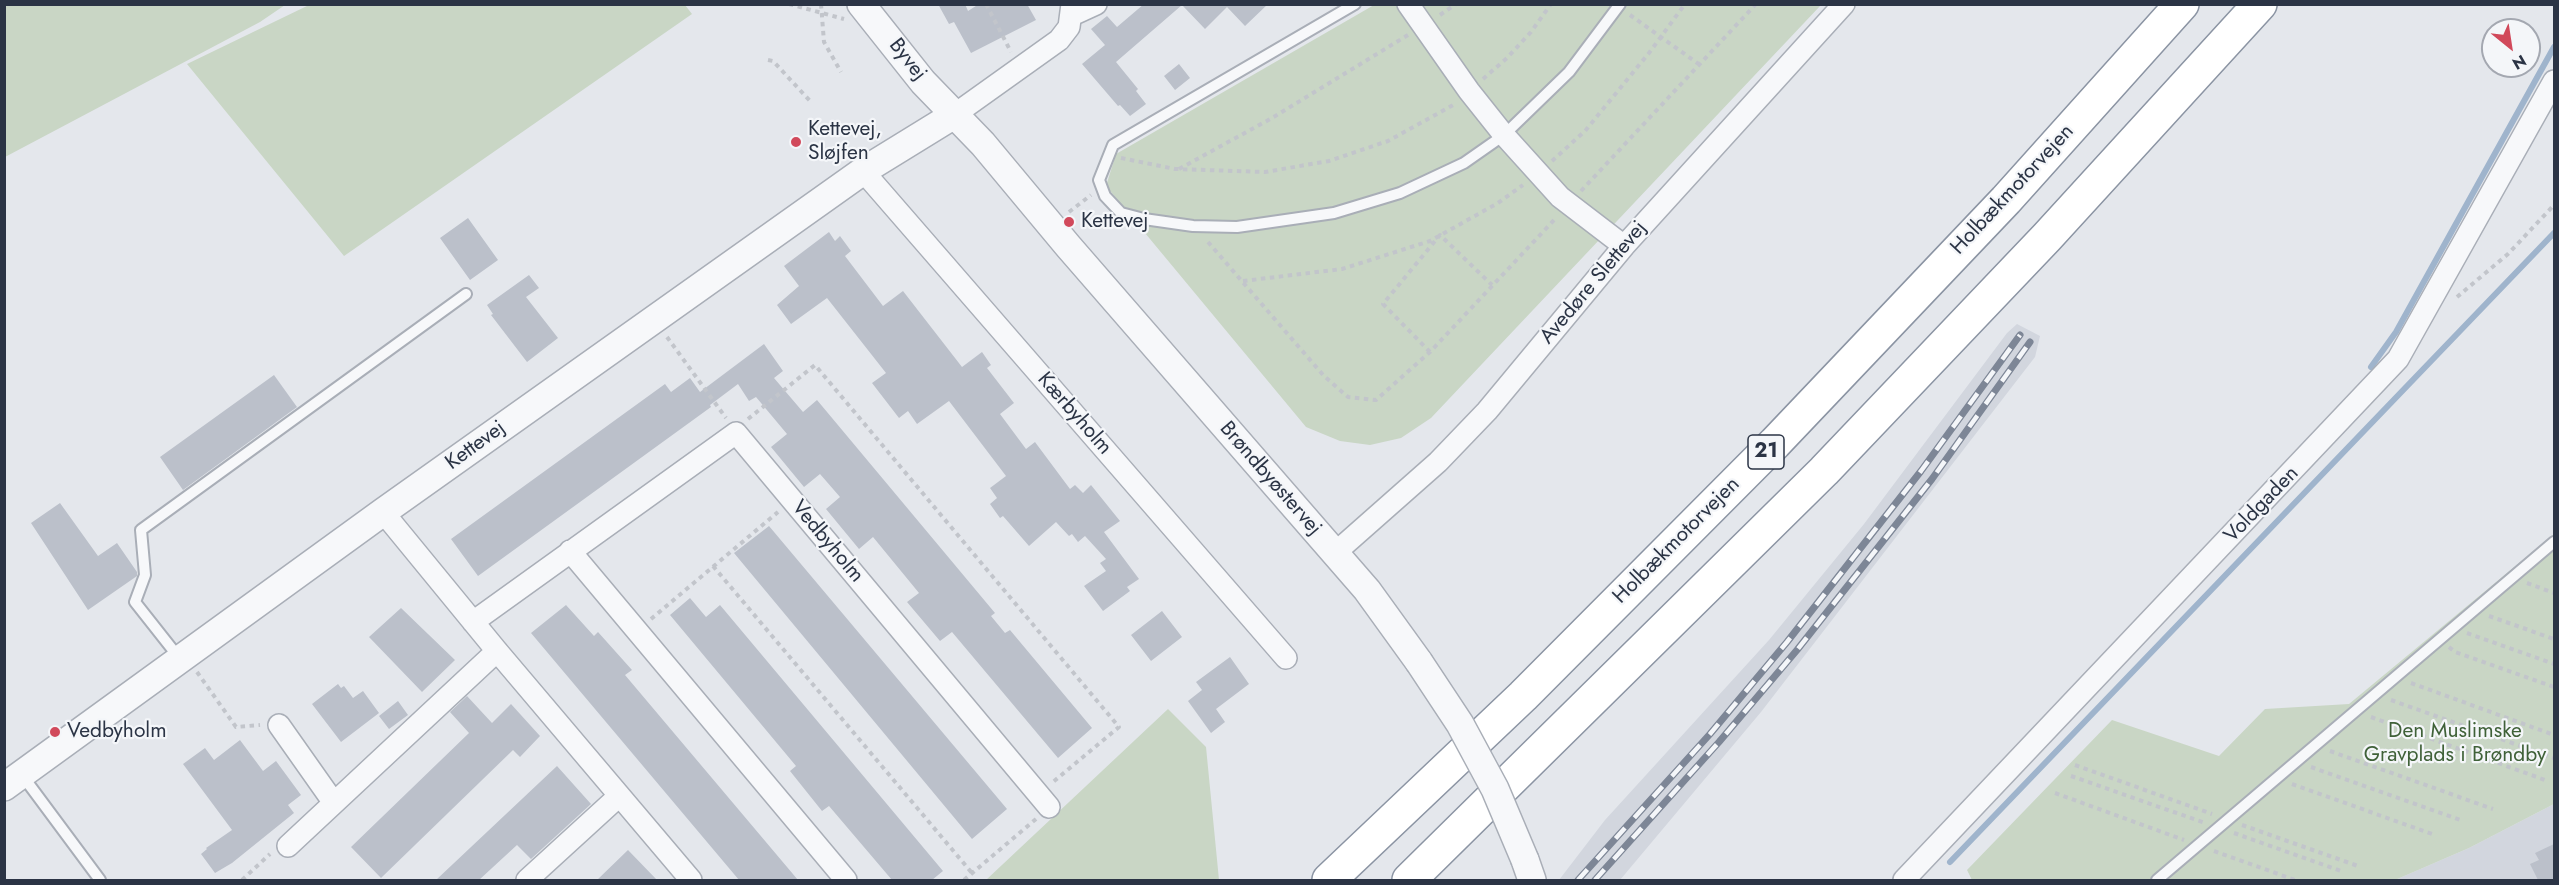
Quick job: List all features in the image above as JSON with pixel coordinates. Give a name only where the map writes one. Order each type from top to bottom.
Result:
[{"type":"highway","name":"Holbækmotorvejen","points":[[1329,880],[1523,696],[1775,443],[2006,200],[2182,4]]},
{"type":"highway","name":"21","points":[[1409,880],[1824,471],[2047,237],[2260,4]]},
{"type":"street","name":"Byvej","points":[[861,4],[923,82],[954,114]]},
{"type":"street","points":[[954,114],[1059,40],[1065,34],[1072,10],[1096,4]]},
{"type":"street","points":[[1408,4],[1422,27],[1504,135],[1569,204],[1624,246]]},
{"type":"street","name":"Avedøre Slettevej","points":[[1335,553],[1438,462],[1487,411],[1624,246],[1844,4]]},
{"type":"street","name":"Voldgaden","points":[[1904,880],[2398,359],[2554,81]]},
{"type":"street","name":"Kettevej","points":[[13,781],[383,512],[654,319],[863,171],[954,114]]},
{"type":"street","name":"Brøndbyøstervej","points":[[954,114],[983,144],[1051,226],[1367,590],[1460,724],[1495,789],[1528,870]]},
{"type":"street","name":"Kærbyholm","points":[[863,171],[1286,658]]},
{"type":"street","points":[[473,622],[736,433]]},
{"type":"street","name":"Vedbyholm","points":[[736,433],[1043,801]]},
{"type":"street","points":[[383,512],[691,880]]},
{"type":"street","points":[[570,551],[846,880]]},
{"type":"street","points":[[288,846],[497,651]]},
{"type":"street","points":[[279,724],[334,803]]},
{"type":"street","points":[[527,880],[619,796]]},
{"type":"lane","points":[[1355,4],[1113,145],[1099,180],[1105,196],[1121,213],[1144,219],[1193,226],[1237,227],[1334,213],[1400,193],[1464,163],[1504,135],[1569,72],[1619,5]]},
{"type":"lane","points":[[183,657],[135,602],[144,574],[141,530],[466,294]]},
{"type":"lane","points":[[2157,880],[2554,542]]},
{"type":"lane","points":[[13,781],[100,880]]},
{"type":"path","points":[[789,4],[882,30]]},
{"type":"path","points":[[821,4],[824,42],[841,72]]},
{"type":"path","points":[[986,4],[1020,68]]},
{"type":"path","points":[[1178,169],[1272,118],[1456,4]]},
{"type":"path","points":[[1109,156],[1178,169],[1265,172],[1329,161],[1388,141],[1454,104],[1507,58],[1531,32],[1551,4]]},
{"type":"path","points":[[1243,281],[1342,269],[1440,235],[1498,203],[1539,173],[1585,131],[1685,4]]},
{"type":"path","points":[[1193,226],[1324,376],[1348,397],[1376,400],[1431,352],[1756,4]]},
{"type":"path","points":[[1619,5],[1700,64]]},
{"type":"path","points":[[768,60],[773,61],[812,102]]},
{"type":"path","points":[[1051,226],[1102,188]]},
{"type":"path","points":[[2456,298],[2508,254],[2554,205]]},
{"type":"path","points":[[1440,235],[1492,285]]},
{"type":"path","points":[[1431,352],[1383,304],[1440,235]]},
{"type":"path","points":[[654,319],[736,433],[744,422],[815,365],[1119,727],[964,880]]},
{"type":"path","points":[[637,631],[792,500]]},
{"type":"path","points":[[713,566],[972,873]]},
{"type":"path","points":[[2512,578],[2554,593]]},
{"type":"path","points":[[2476,609],[2481,613],[2554,639]]},
{"type":"path","points":[[2458,624],[2466,632],[2554,664]]},
{"type":"path","points":[[2440,640],[2455,652],[2554,687]]},
{"type":"path","points":[[183,657],[236,727],[279,724]]},
{"type":"path","points":[[2395,678],[2554,735]]},
{"type":"path","points":[[2375,695],[2554,758]]},
{"type":"path","points":[[2355,711],[2546,780]]},
{"type":"path","points":[[2316,746],[2493,809]]},
{"type":"path","points":[[2296,762],[2463,821]]},
{"type":"path","points":[[2277,778],[2432,834]]},
{"type":"path","points":[[2055,793],[2295,880]]},
{"type":"path","points":[[242,880],[272,853],[288,846]]},
{"type":"shaded area","points":[[2017,324],[2040,336],[2035,357],[1761,712],[1620,880],[1559,880],[1605,820],[1769,640],[1864,524],[2007,333]]},
{"type":"shaded area","points":[[2554,804],[2554,880],[2395,880],[2469,848]]},
{"type":"green space","points":[[5,4],[285,5],[260,22],[5,157]]},
{"type":"green space","points":[[309,5],[685,5],[692,14],[344,256],[187,64]]},
{"type":"green space","points":[[1374,5],[1821,5],[1431,418],[1401,438],[1370,445],[1340,441],[1306,427],[1106,186],[1116,154]]},
{"type":"green space","name":"Den Muslimske Gravplads i Brøndby","points":[[2554,534],[2554,804],[2469,848],[2395,880],[1972,880],[1967,870],[2112,720],[2219,756],[2265,709],[2349,704]]},
{"type":"green space","points":[[1168,709],[1206,747],[1219,880],[986,880]]},
{"type":"building","points":[[938,4],[965,4],[968,11],[979,4],[1027,4],[1036,20],[971,53],[954,22],[949,24]]},
{"type":"building","points":[[1144,4],[1268,4],[1245,26],[1227,7],[1205,29],[1182,5],[1116,62],[1138,89],[1136,91],[1146,104],[1130,116],[1120,105],[1118,106],[1082,64],[1105,45],[1091,29],[1107,16],[1117,27]]},
{"type":"building","points":[[1179,64],[1190,78],[1175,90],[1164,76]]},
{"type":"building","points":[[468,218],[498,260],[470,280],[440,238]]},
{"type":"building","points":[[829,232],[835,241],[840,236],[851,251],[845,256],[883,306],[903,291],[962,367],[982,352],[991,365],[987,368],[1014,403],[1000,414],[1026,449],[1035,442],[1070,489],[1075,485],[1083,493],[1091,485],[1120,521],[1104,532],[1139,579],[1127,587],[1130,591],[1103,611],[1084,586],[1106,571],[1100,563],[1106,559],[1085,536],[1078,542],[1072,534],[1069,536],[1056,522],[1029,546],[1003,516],[1000,518],[990,504],[997,498],[990,488],[1006,476],[949,401],[917,424],[908,411],[899,418],[872,383],[886,373],[827,298],[791,324],[777,305],[799,286],[784,266]]},
{"type":"building","points":[[529,275],[539,288],[526,297],[558,338],[527,362],[491,315],[493,314],[487,305]]},
{"type":"building","points":[[764,344],[783,371],[774,378],[803,412],[817,400],[995,613],[991,616],[1005,633],[1010,630],[1092,728],[1058,758],[952,632],[940,641],[907,602],[919,593],[873,537],[859,549],[826,509],[840,497],[820,474],[804,487],[771,447],[787,434],[756,397],[749,401],[738,384],[710,405],[711,407],[478,576],[451,539],[665,384],[671,392],[690,378],[700,392]]},
{"type":"building","points":[[274,375],[297,407],[183,490],[160,457]]},
{"type":"building","points":[[60,503],[98,556],[117,543],[137,572],[137,576],[88,610],[31,523]]},
{"type":"building","points":[[769,526],[1007,809],[972,839],[734,553]]},
{"type":"building","points":[[690,598],[706,617],[720,605],[943,871],[932,880],[892,880],[829,806],[822,811],[790,771],[796,766],[670,615]]},
{"type":"building","points":[[566,605],[594,636],[598,632],[632,670],[625,675],[798,880],[739,880],[531,633]]},
{"type":"building","points":[[401,608],[455,660],[422,692],[369,637]]},
{"type":"building","points":[[1162,611],[1182,637],[1151,661],[1131,635]]},
{"type":"building","points":[[1230,657],[1249,684],[1216,709],[1225,722],[1211,733],[1188,701],[1202,690],[1196,682]]},
{"type":"building","points":[[338,684],[341,688],[344,686],[353,698],[363,691],[379,713],[341,742],[312,704]]},
{"type":"building","points":[[467,696],[492,723],[511,704],[540,736],[520,757],[513,750],[381,878],[351,847],[469,733],[450,712]]},
{"type":"building","points":[[398,701],[408,715],[389,729],[379,716]]},
{"type":"building","points":[[240,740],[263,771],[276,761],[301,795],[288,805],[294,813],[232,863],[215,873],[201,854],[232,830],[183,764],[205,748],[214,760]]},
{"type":"building","points":[[557,766],[591,804],[531,859],[517,845],[479,880],[436,880]]},
{"type":"building","points":[[2554,844],[2554,880],[2538,880],[2530,864],[2539,860],[2535,853]]},
{"type":"building","points":[[628,850],[657,880],[597,880]]},
{"type":"waterway","points":[[2371,367],[2396,332],[2554,47]]},
{"type":"waterway","points":[[1950,862],[2554,233]]},
{"type":"railway","points":[[1578,880],[1710,734],[1787,642],[1921,471],[2020,335]]},
{"type":"railway","points":[[1595,880],[1719,742],[1797,650],[1932,479],[2030,342]]},
{"type":"place","name":"Kettevej, Sløjfen","points":[[796,142]]},
{"type":"place","name":"Kettevej","points":[[1069,222]]},
{"type":"place","name":"Vedbyholm","points":[[55,732]]}]
